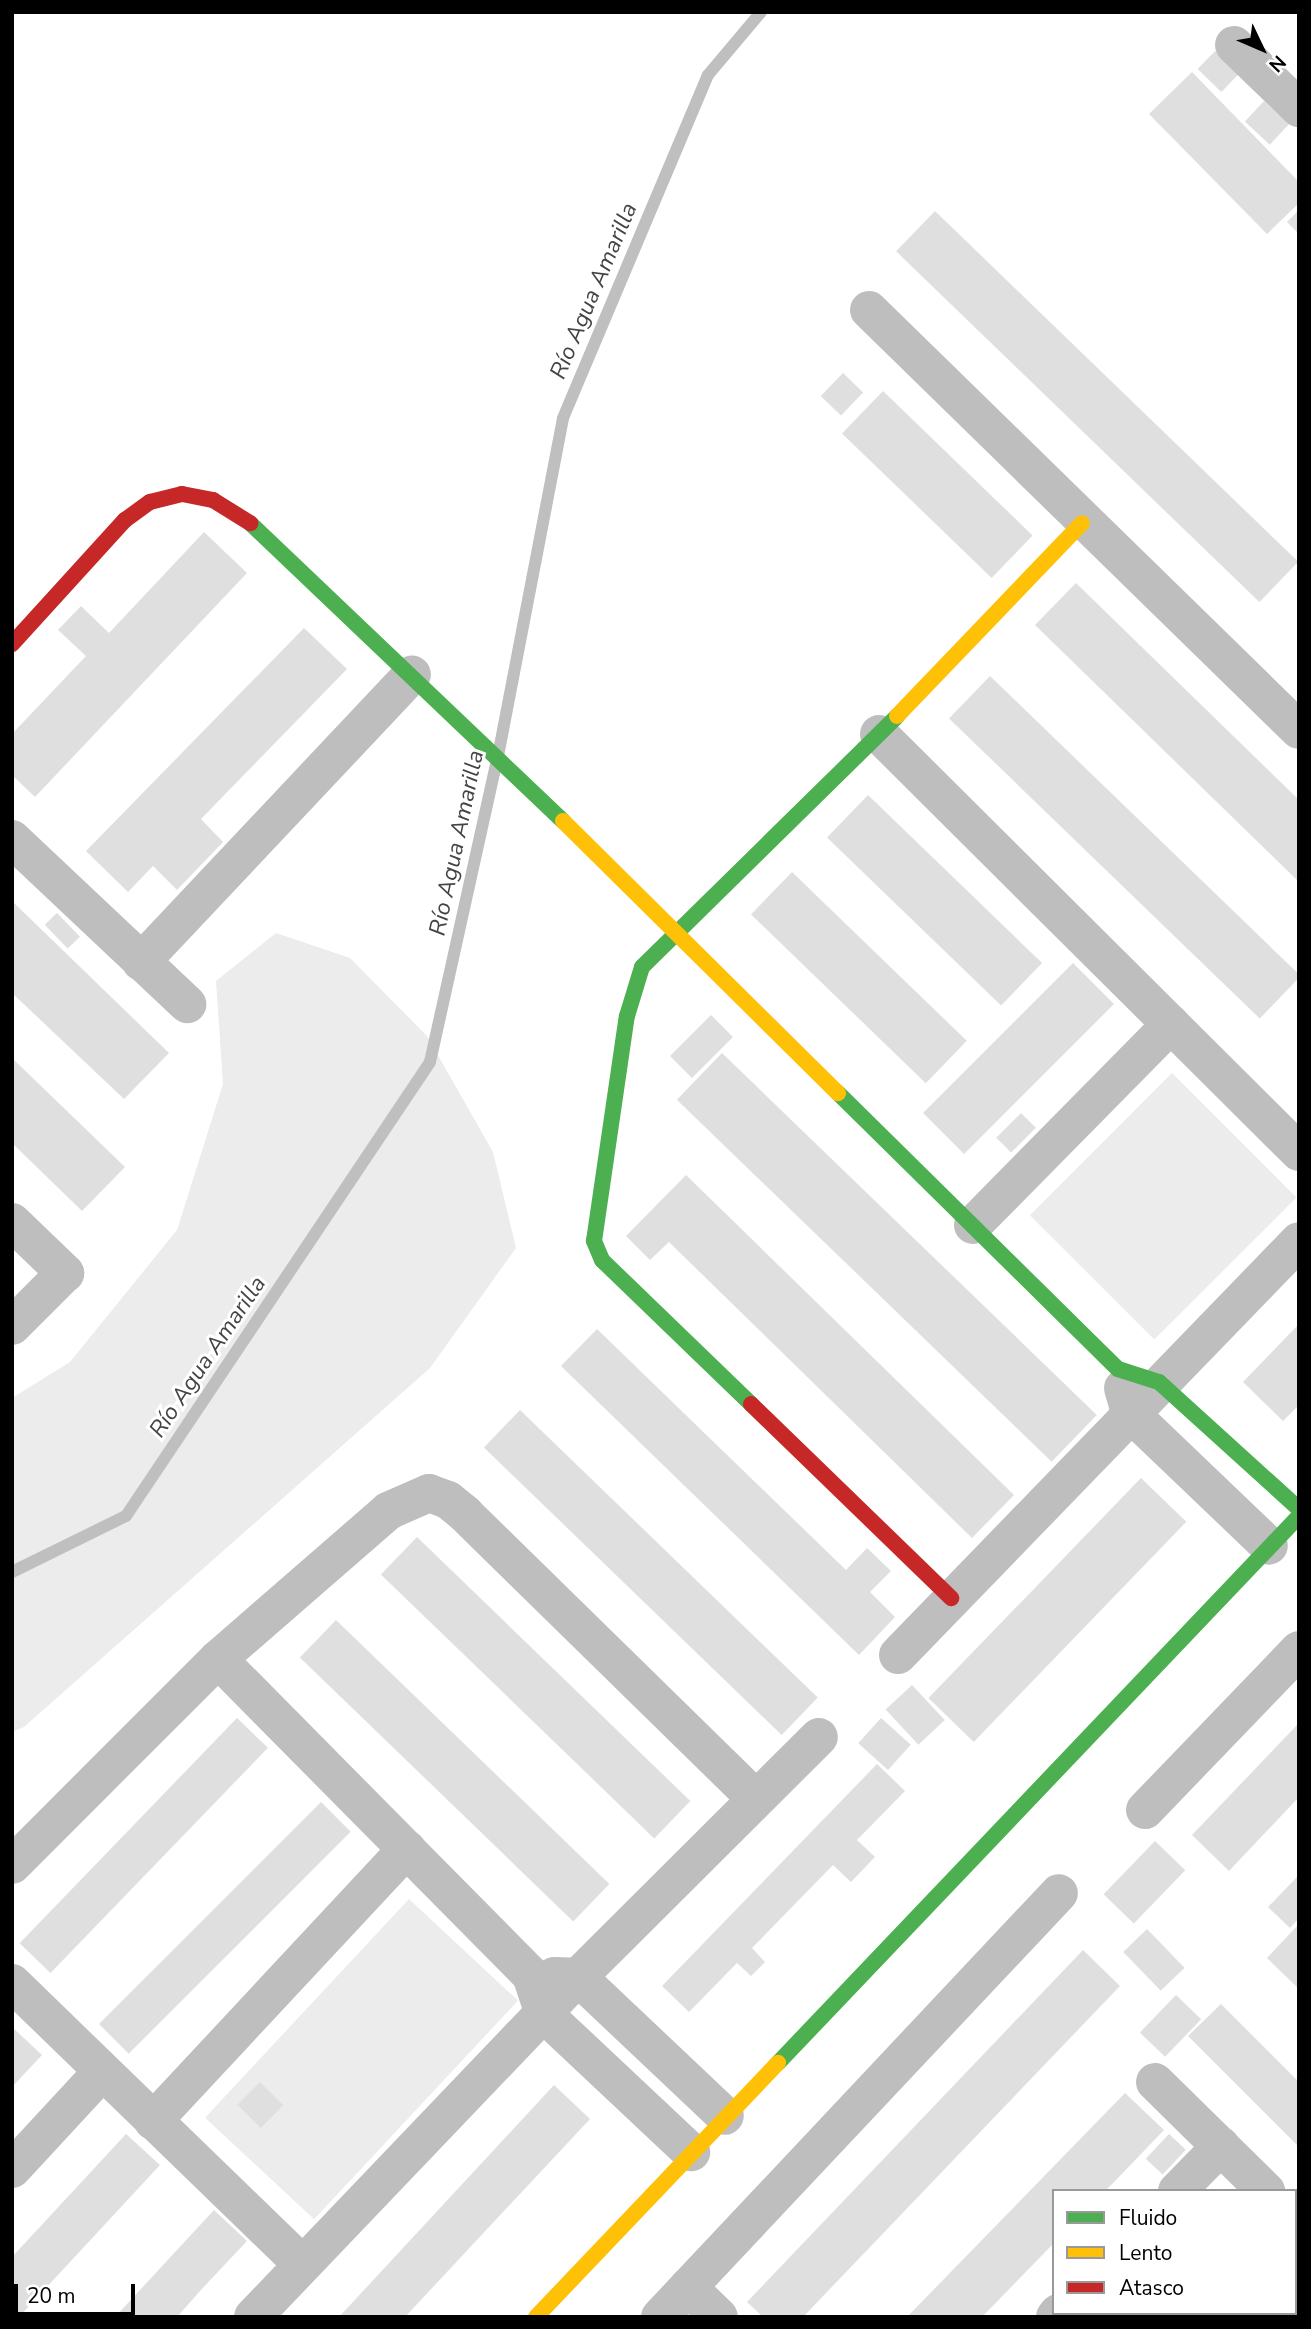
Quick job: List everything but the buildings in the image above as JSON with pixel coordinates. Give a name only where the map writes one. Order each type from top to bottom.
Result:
[{"type":"street","points":[[1234,45],[1291,87]]},
{"type":"street","points":[[869,310],[1082,523],[1299,730]]},
{"type":"street","points":[[12,643],[125,520],[150,502],[182,494],[213,500],[244,517],[412,674],[678,932],[1118,1369],[1159,1382],[1299,1509]]},
{"type":"street","points":[[951,1598],[602,1260],[594,1241],[627,1016],[642,967],[879,734],[1082,523]]},
{"type":"street","points":[[141,962],[412,674]]},
{"type":"street","points":[[879,734],[1299,1152]]},
{"type":"street","points":[[12,839],[187,1004]]},
{"type":"street","points":[[973,1225],[1171,1024]]},
{"type":"street","points":[[12,1222],[65,1273],[12,1326]]},
{"type":"street","points":[[898,1655],[1159,1382],[1299,1241]]},
{"type":"street","points":[[1118,1369],[1130,1413],[1269,1546]]},
{"type":"street","points":[[12,1865],[218,1659],[388,1511],[429,1493],[448,1500],[465,1514],[754,1797]]},
{"type":"street","points":[[536,2317],[1299,1516]]},
{"type":"street","points":[[1145,1810],[1299,1650]]},
{"type":"street","points":[[218,1659],[531,1975],[544,2014],[691,2152]]},
{"type":"street","points":[[253,2317],[578,1977],[754,1797],[819,1737]]},
{"type":"street","points":[[153,2121],[407,1849]]},
{"type":"street","points":[[660,2317],[1059,1893]]},
{"type":"street","points":[[531,1975],[578,1977],[725,2116]]},
{"type":"street","points":[[12,1983],[100,2073],[302,2264]]},
{"type":"street","points":[[12,2169],[100,2073]]},
{"type":"street","points":[[1155,2082],[1264,2189]]},
{"type":"street","points":[[1179,2189],[1221,2146]]},
{"type":"street","points":[[688,2287],[719,2317]]},
{"type":"shaded area","points":[[276,933],[350,958],[427,1036],[493,1152],[516,1248],[430,1368],[24,1727],[12,1732],[12,1398],[70,1362],[177,1230],[223,1084],[216,981]]},
{"type":"shaded area","points":[[1172,1073],[1296,1197],[1154,1340],[1030,1215]]},
{"type":"shaded area","points":[[409,1899],[518,2001],[314,2219],[205,2118]]},
{"type":"waterway","name":"Río Agua Amarilla","points":[[12,1572],[126,1516],[430,1062],[498,756],[563,418],[708,75],[761,12]]},
{"type":"traffic: fast","points":[[250,523],[563,821]]},
{"type":"traffic: fast","points":[[751,1404],[602,1260],[594,1241],[627,1016],[642,967],[897,716]]},
{"type":"traffic: fast","points":[[838,1093],[1118,1369],[1159,1382],[1299,1509]]},
{"type":"traffic: fast","points":[[778,2063],[1299,1516]]},
{"type":"traffic: slow","points":[[897,716],[1082,523]]},
{"type":"traffic: slow","points":[[563,821],[838,1093]]},
{"type":"traffic: slow","points":[[536,2317],[778,2063]]},
{"type":"traffic: jam","points":[[12,644],[125,520],[150,502],[182,494],[213,500],[250,523]]},
{"type":"traffic: jam","points":[[751,1404],[951,1598]]}]
